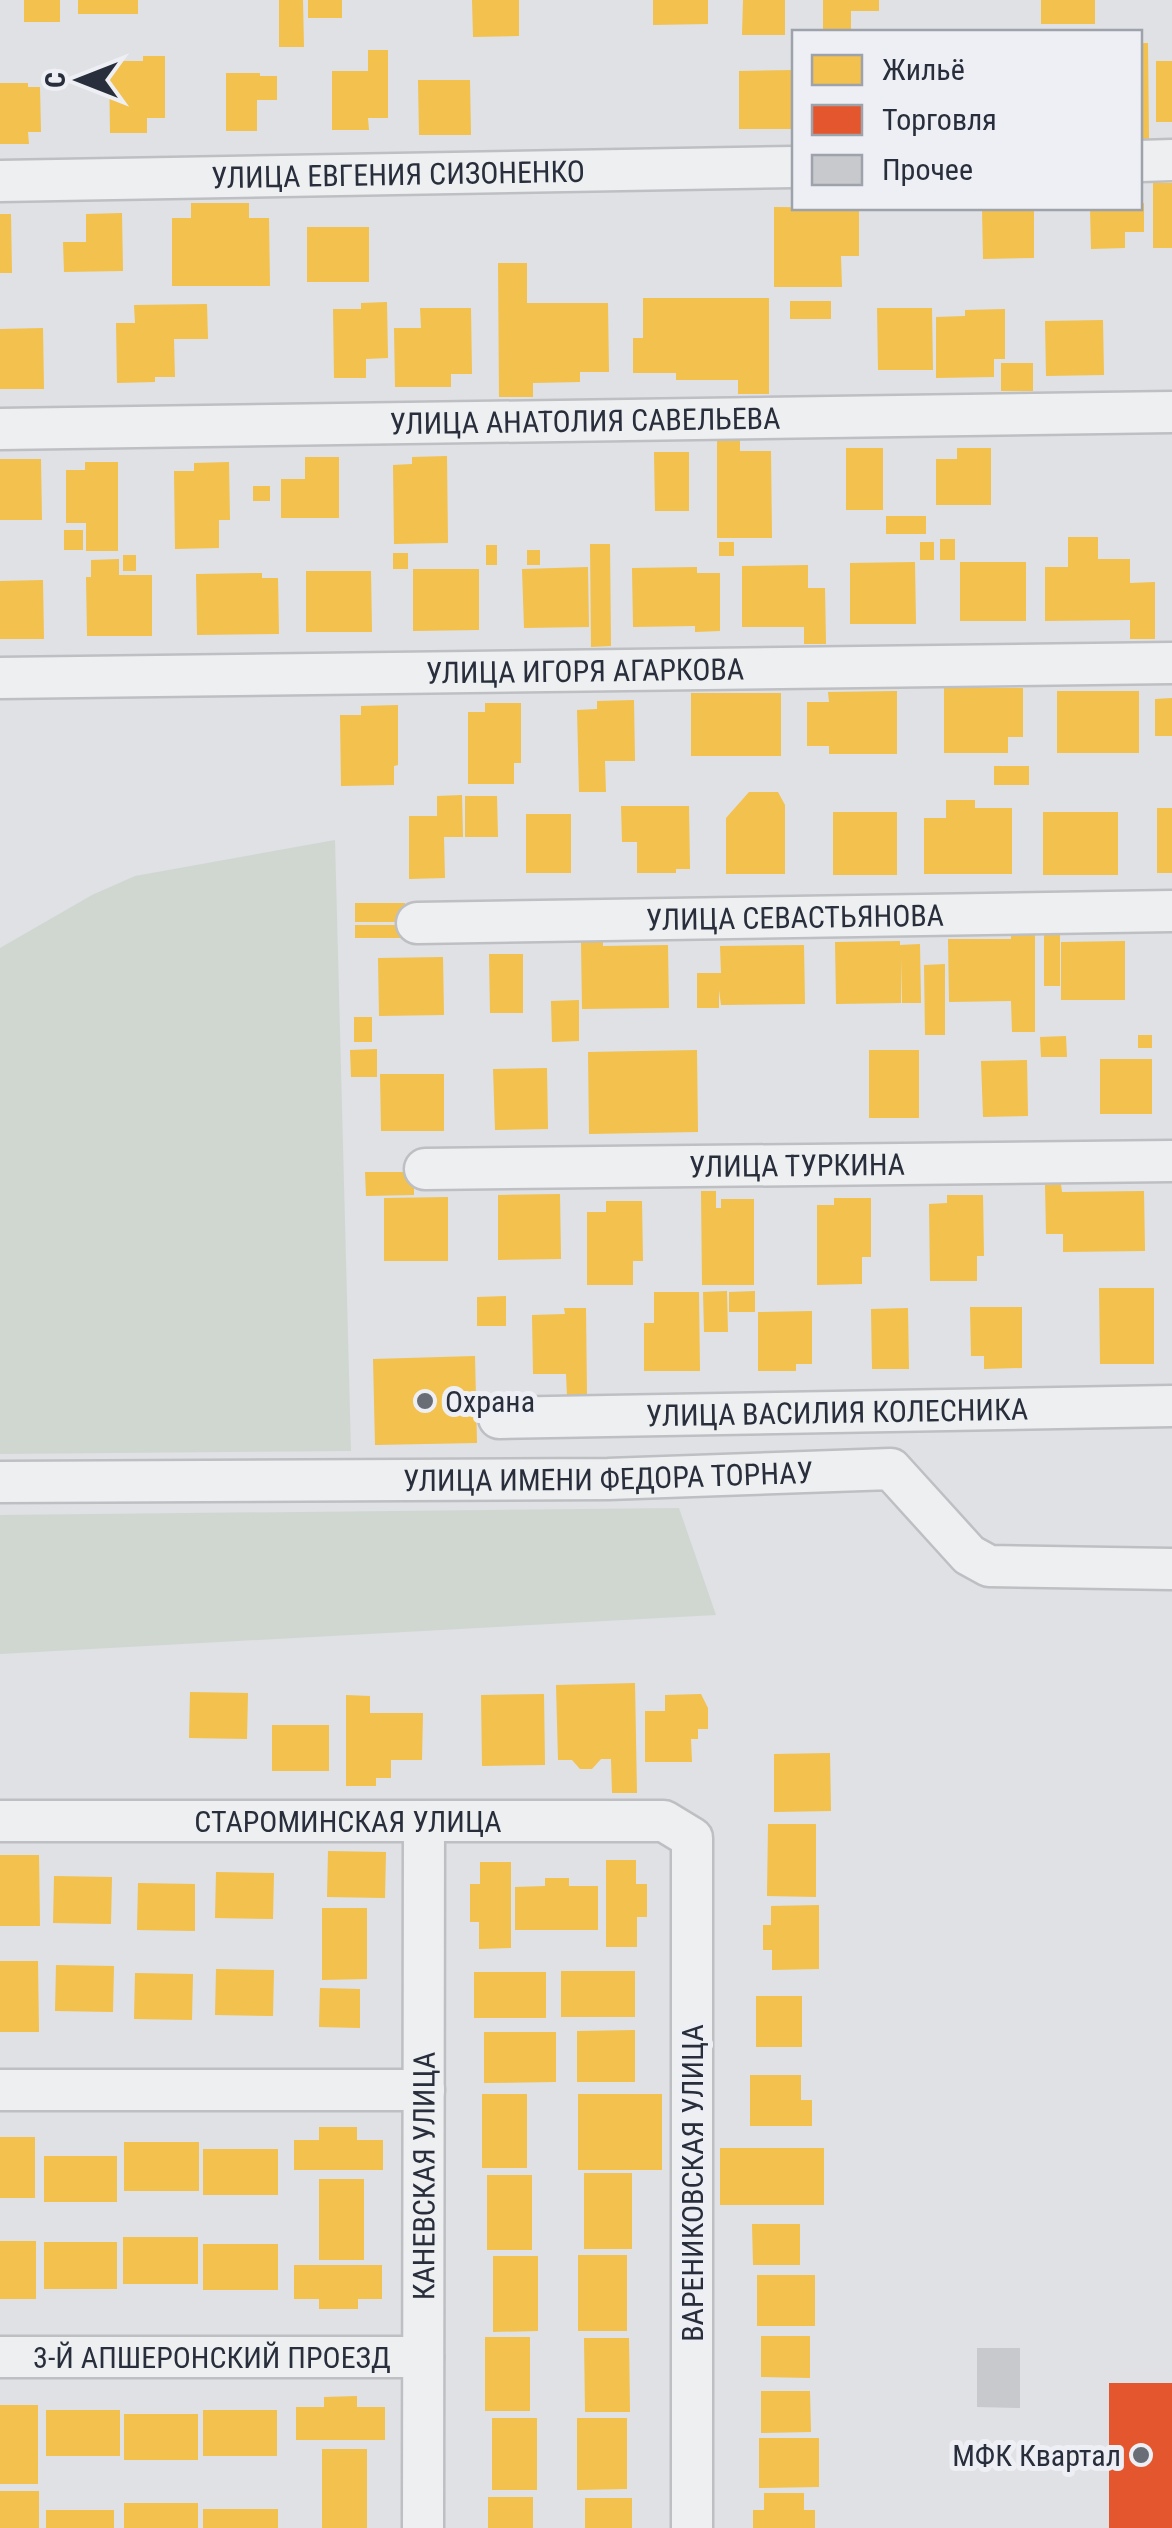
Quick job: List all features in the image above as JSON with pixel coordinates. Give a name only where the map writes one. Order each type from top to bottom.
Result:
[{"type":"street","points":[[1142,161],[1172,160]]},
{"type":"street","name":"УЛИЦА ЕВГЕНИЯ СИЗОНЕНКО","points":[[0,181],[792,167]]},
{"type":"street","name":"УЛИЦА АНАТОЛИЯ САВЕЛЬЕВА","points":[[0,428],[1172,412]]},
{"type":"street","name":"УЛИЦА ИГОРЯ АГАРКОВА","points":[[0,678],[1172,663]]},
{"type":"street","name":"УЛИЦА СЕВАСТЬЯНОВА","points":[[416,923],[1172,911]]},
{"type":"street","name":"УЛИЦА ТУРКИНА","points":[[425,1169],[1172,1160]]},
{"type":"street","name":"УЛИЦА ВАСИЛИЯ КОЛЕСНИКА","points":[[499,1418],[1172,1406]]},
{"type":"street","name":"УЛИЦА ИМЕНИ ФЕДОРА ТОРНАУ","points":[[0,1482],[608,1479],[891,1469],[969,1555],[989,1566],[1172,1569]]},
{"type":"street","name":"СТАРОМИНСКАЯ УЛИЦА","points":[[0,1822],[664,1821],[692,1838]]},
{"type":"street","name":"КАНЕВСКАЯ УЛИЦА","points":[[423,2528],[424,1824]]},
{"type":"street","name":"ВАРЕНИКОВСКАЯ УЛИЦА","points":[[692,1838],[692,2528]]},
{"type":"street","points":[[0,2090],[424,2090]]},
{"type":"street","name":"3-Й АПШЕРОНСКИЙ ПРОЕЗД","points":[[0,2357],[423,2357]]},
{"type":"shaded area","points":[[335,840],[351,1451],[0,1454],[0,948],[92,895],[135,876]]},
{"type":"shaded area","points":[[679,1508],[716,1615],[0,1654],[0,1515]]},
{"type":"building: Жильё","points":[[24,0],[60,0],[60,22],[24,22]]},
{"type":"building: Жильё","points":[[78,0],[138,0],[138,14],[78,14]]},
{"type":"building: Жильё","points":[[279,0],[303,0],[304,47],[279,47]]},
{"type":"building: Жильё","points":[[308,0],[342,0],[342,18],[308,18]]},
{"type":"building: Жильё","points":[[472,0],[519,0],[519,36],[473,37]]},
{"type":"building: Жильё","points":[[653,0],[708,0],[708,24],[653,25]]},
{"type":"building: Жильё","points":[[743,0],[785,0],[785,35],[742,35]]},
{"type":"building: Жильё","points":[[823,0],[879,0],[879,11],[851,11],[851,30],[823,30]]},
{"type":"building: Жильё","points":[[1041,0],[1095,0],[1095,24],[1041,24]]},
{"type":"building: Жильё","points":[[1142,43],[1148,43],[1149,140],[1142,140]]},
{"type":"building: Жильё","points":[[368,50],[388,50],[388,118],[368,118],[369,130],[332,130],[332,71],[368,71]]},
{"type":"building: Жильё","points":[[143,56],[165,56],[165,118],[147,118],[147,133],[110,133],[109,61],[143,61]]},
{"type":"building: Жильё","points":[[1156,61],[1172,61],[1172,122],[1156,122]]},
{"type":"building: Жильё","points":[[792,70],[792,129],[739,129],[739,71]]},
{"type":"building: Жильё","points":[[226,73],[277,76],[277,100],[257,100],[257,131],[226,131]]},
{"type":"building: Жильё","points":[[418,80],[470,80],[471,135],[419,135]]},
{"type":"building: Жильё","points":[[0,83],[40,87],[41,132],[28,132],[29,144],[0,144]]},
{"type":"building: Жильё","points":[[1153,183],[1172,183],[1172,248],[1153,248]]},
{"type":"building: Жильё","points":[[191,203],[249,203],[249,218],[269,218],[270,286],[172,286],[172,218],[191,218]]},
{"type":"building: Жильё","points":[[1142,204],[1144,232],[1125,232],[1125,248],[1091,249],[1090,210],[1142,210]]},
{"type":"building: Жильё","points":[[774,207],[859,210],[859,256],[841,256],[842,287],[774,287]]},
{"type":"building: Жильё","points":[[982,210],[1034,210],[1034,258],[983,259]]},
{"type":"building: Жильё","points":[[122,213],[123,271],[64,272],[63,242],[86,242],[86,214]]},
{"type":"building: Жильё","points":[[0,214],[11,214],[12,273],[0,273]]},
{"type":"building: Жильё","points":[[307,227],[369,227],[369,282],[307,282]]},
{"type":"building: Жильё","points":[[498,263],[527,263],[527,303],[608,303],[609,372],[580,372],[580,382],[533,383],[533,397],[499,397]]},
{"type":"building: Жильё","points":[[643,298],[769,298],[769,394],[738,394],[738,380],[676,380],[676,373],[633,373],[633,338],[643,338]]},
{"type":"building: Жильё","points":[[790,301],[831,301],[831,319],[790,319]]},
{"type":"building: Жильё","points":[[387,302],[388,358],[366,359],[366,378],[334,378],[333,309],[361,309],[361,303]]},
{"type":"building: Жильё","points":[[207,304],[208,339],[174,339],[175,377],[117,383],[116,323],[135,323],[134,305]]},
{"type":"building: Жильё","points":[[420,308],[471,308],[472,374],[451,374],[451,387],[395,387],[394,328],[421,328]]},
{"type":"building: Жильё","points":[[877,308],[932,308],[933,370],[878,370]]},
{"type":"building: Жильё","points":[[1005,309],[1005,359],[994,359],[994,377],[936,378],[936,317],[965,316],[965,310]]},
{"type":"building: Жильё","points":[[1103,320],[1104,375],[1046,376],[1045,321]]},
{"type":"building: Жильё","points":[[43,328],[44,389],[0,389],[0,329]]},
{"type":"building: Жильё","points":[[1001,363],[1033,363],[1033,391],[1001,391]]},
{"type":"building: Жильё","points":[[740,439],[740,451],[771,451],[772,538],[717,538],[717,440]]},
{"type":"building: Жильё","points":[[846,448],[883,448],[883,510],[846,510]]},
{"type":"building: Жильё","points":[[957,448],[991,448],[991,505],[936,505],[936,459],[957,459]]},
{"type":"building: Жильё","points":[[654,452],[689,452],[689,511],[655,511]]},
{"type":"building: Жильё","points":[[447,456],[448,543],[394,544],[393,465],[412,464],[412,457]]},
{"type":"building: Жильё","points":[[305,457],[339,457],[339,518],[281,518],[281,479],[305,479]]},
{"type":"building: Жильё","points":[[0,459],[41,459],[42,520],[0,520]]},
{"type":"building: Жильё","points":[[85,462],[118,462],[118,551],[86,551],[86,523],[66,523],[66,470],[85,470]]},
{"type":"building: Жильё","points":[[229,462],[230,520],[219,520],[219,548],[175,549],[174,471],[194,471],[194,463]]},
{"type":"building: Жильё","points":[[253,486],[270,486],[270,501],[253,501]]},
{"type":"building: Жильё","points":[[886,516],[926,516],[926,534],[886,534]]},
{"type":"building: Жильё","points":[[64,530],[83,530],[83,550],[64,550]]},
{"type":"building: Жильё","points":[[1068,537],[1098,537],[1098,559],[1130,559],[1130,583],[1155,582],[1155,639],[1130,639],[1130,620],[1045,621],[1045,567],[1068,567]]},
{"type":"building: Жильё","points":[[940,539],[955,539],[955,560],[940,560]]},
{"type":"building: Жильё","points":[[719,542],[734,542],[734,556],[719,556]]},
{"type":"building: Жильё","points":[[920,542],[934,542],[934,560],[920,560]]},
{"type":"building: Жильё","points":[[590,544],[610,544],[611,646],[591,647]]},
{"type":"building: Жильё","points":[[486,545],[497,545],[497,565],[486,565]]},
{"type":"building: Жильё","points":[[527,550],[540,550],[540,565],[527,565]]},
{"type":"building: Жильё","points":[[393,553],[408,553],[408,569],[393,569]]},
{"type":"building: Жильё","points":[[123,555],[136,555],[136,571],[123,571]]},
{"type":"building: Жильё","points":[[119,559],[119,575],[152,575],[152,636],[87,636],[86,577],[91,577],[91,560]]},
{"type":"building: Жильё","points":[[915,562],[916,624],[850,624],[850,563]]},
{"type":"building: Жильё","points":[[960,562],[1026,562],[1026,621],[960,621]]},
{"type":"building: Жильё","points":[[808,565],[808,588],[825,588],[826,644],[804,644],[804,627],[742,627],[742,566]]},
{"type":"building: Жильё","points":[[588,567],[589,627],[524,628],[522,569]]},
{"type":"building: Жильё","points":[[697,567],[697,573],[720,573],[720,631],[695,632],[695,626],[633,627],[632,568]]},
{"type":"building: Жильё","points":[[413,569],[479,569],[479,630],[413,631]]},
{"type":"building: Жильё","points":[[306,571],[371,571],[372,632],[306,632]]},
{"type":"building: Жильё","points":[[262,573],[262,578],[278,578],[279,634],[197,635],[196,574]]},
{"type":"building: Жильё","points":[[43,580],[44,639],[0,639],[0,581]]},
{"type":"building: Жильё","points":[[944,688],[1023,688],[1023,737],[1008,737],[1008,753],[944,753]]},
{"type":"building: Жильё","points":[[897,691],[897,754],[829,754],[829,746],[807,746],[807,702],[829,702],[828,692]]},
{"type":"building: Жильё","points":[[1057,691],[1139,691],[1139,753],[1057,753]]},
{"type":"building: Жильё","points":[[691,693],[781,693],[781,756],[691,756]]},
{"type":"building: Жильё","points":[[1172,698],[1172,736],[1155,736],[1155,699]]},
{"type":"building: Жильё","points":[[634,700],[635,761],[605,761],[606,792],[579,792],[577,710],[597,709],[597,701]]},
{"type":"building: Жильё","points":[[485,703],[521,703],[521,763],[514,763],[514,784],[468,784],[468,712],[485,712]]},
{"type":"building: Жильё","points":[[398,705],[394,785],[341,786],[340,715],[361,715],[361,706]]},
{"type":"building: Жильё","points":[[994,766],[1029,766],[1029,785],[994,785]]},
{"type":"building: Жильё","points":[[749,792],[778,792],[785,805],[785,874],[726,874],[726,818]]},
{"type":"building: Жильё","points":[[462,795],[463,837],[444,837],[445,878],[409,879],[409,816],[437,816],[437,796]]},
{"type":"building: Жильё","points":[[465,796],[497,796],[498,837],[465,837]]},
{"type":"building: Жильё","points":[[946,800],[975,800],[975,808],[1012,808],[1012,874],[924,874],[924,818],[946,818]]},
{"type":"building: Жильё","points":[[621,806],[689,806],[690,869],[637,873],[637,842],[622,842]]},
{"type":"building: Жильё","points":[[1157,808],[1172,808],[1172,873],[1157,873]]},
{"type":"building: Жильё","points":[[833,812],[897,812],[897,875],[833,875]]},
{"type":"building: Жильё","points":[[1043,812],[1118,812],[1118,875],[1043,875]]},
{"type":"building: Жильё","points":[[526,814],[571,814],[571,873],[526,873]]},
{"type":"building: Жильё","points":[[355,903],[405,903],[405,922],[355,922]]},
{"type":"building: Жильё","points":[[355,925],[405,925],[405,938],[355,938]]},
{"type":"building: Жильё","points":[[1011,934],[1035,934],[1035,1032],[1012,1032],[1011,1001],[949,1002],[948,939],[1011,939]]},
{"type":"building: Жильё","points":[[1044,934],[1060,934],[1060,986],[1044,986]]},
{"type":"building: Жильё","points":[[603,941],[603,946],[668,945],[669,1008],[582,1009],[581,942]]},
{"type":"building: Жильё","points":[[900,941],[900,945],[920,944],[921,1003],[902,1003],[901,957],[901,1003],[836,1004],[835,942]]},
{"type":"building: Жильё","points":[[1125,941],[1125,1000],[1061,1000],[1061,942]]},
{"type":"building: Жильё","points":[[804,945],[805,1004],[721,1005],[719,990],[719,1008],[697,1008],[697,973],[721,973],[720,946]]},
{"type":"building: Жильё","points":[[489,954],[523,954],[523,1013],[490,1013]]},
{"type":"building: Жильё","points":[[443,957],[444,1015],[379,1016],[378,958]]},
{"type":"building: Жильё","points":[[945,964],[945,1035],[925,1035],[924,965]]},
{"type":"building: Жильё","points":[[579,1000],[579,1041],[552,1042],[551,1001]]},
{"type":"building: Жильё","points":[[354,1017],[372,1017],[372,1042],[354,1042]]},
{"type":"building: Жильё","points":[[1138,1035],[1152,1035],[1152,1048],[1138,1048]]},
{"type":"building: Жильё","points":[[1066,1036],[1067,1057],[1041,1057],[1040,1037]]},
{"type":"building: Жильё","points":[[377,1049],[377,1077],[351,1077],[350,1050]]},
{"type":"building: Жильё","points":[[697,1050],[698,1132],[589,1134],[588,1052]]},
{"type":"building: Жильё","points":[[869,1050],[919,1050],[919,1118],[869,1118]]},
{"type":"building: Жильё","points":[[1100,1059],[1152,1059],[1152,1114],[1100,1114]]},
{"type":"building: Жильё","points":[[1027,1060],[1028,1116],[983,1117],[981,1061]]},
{"type":"building: Жильё","points":[[547,1068],[548,1129],[495,1130],[493,1069]]},
{"type":"building: Жильё","points":[[380,1074],[444,1074],[444,1131],[381,1131]]},
{"type":"building: Жильё","points":[[365,1172],[414,1172],[414,1195],[366,1196]]},
{"type":"building: Жильё","points":[[1061,1184],[1062,1192],[1144,1191],[1145,1251],[1063,1252],[1063,1234],[1046,1234],[1045,1185]]},
{"type":"building: Жильё","points":[[701,1191],[716,1191],[716,1208],[721,1208],[721,1199],[754,1199],[754,1285],[702,1285]]},
{"type":"building: Жильё","points":[[560,1194],[561,1259],[498,1260],[498,1195]]},
{"type":"building: Жильё","points":[[947,1195],[983,1195],[984,1256],[977,1256],[977,1281],[930,1281],[929,1204],[947,1203]]},
{"type":"building: Жильё","points":[[448,1197],[448,1261],[384,1261],[384,1198]]},
{"type":"building: Жильё","points":[[834,1198],[871,1198],[871,1257],[862,1257],[862,1284],[817,1285],[817,1205],[834,1205]]},
{"type":"building: Жильё","points":[[606,1201],[642,1201],[643,1261],[633,1261],[633,1285],[587,1285],[587,1212],[606,1212]]},
{"type":"building: Жильё","points":[[1099,1288],[1154,1288],[1154,1364],[1100,1364]]},
{"type":"building: Жильё","points":[[727,1291],[728,1332],[704,1332],[703,1292]]},
{"type":"building: Жильё","points":[[755,1291],[755,1312],[729,1312],[729,1292]]},
{"type":"building: Жильё","points":[[654,1292],[699,1292],[700,1371],[644,1371],[644,1323],[654,1323]]},
{"type":"building: Жильё","points":[[506,1296],[506,1326],[477,1326],[477,1297]]},
{"type":"building: Жильё","points":[[970,1307],[1022,1307],[1022,1368],[984,1369],[984,1356],[971,1356]]},
{"type":"building: Жильё","points":[[564,1308],[586,1308],[587,1396],[567,1396],[566,1374],[533,1374],[532,1315],[565,1314]]},
{"type":"building: Жильё","points":[[908,1308],[909,1369],[872,1369],[871,1309]]},
{"type":"building: Жильё","points":[[812,1311],[812,1364],[796,1364],[796,1371],[758,1371],[758,1312]]},
{"type":"building: Жильё","name":"Охрана","points":[[475,1356],[477,1443],[375,1445],[373,1359]]},
{"type":"building: Жильё","points":[[635,1683],[637,1793],[612,1793],[611,1759],[601,1759],[592,1769],[580,1769],[572,1760],[558,1760],[556,1685]]},
{"type":"building: Жильё","points":[[190,1692],[248,1693],[247,1739],[189,1738]]},
{"type":"building: Жильё","points":[[544,1694],[545,1765],[482,1766],[481,1695]]},
{"type":"building: Жильё","points":[[701,1694],[708,1708],[708,1729],[698,1729],[698,1739],[691,1739],[692,1762],[645,1762],[645,1711],[665,1711],[665,1695]]},
{"type":"building: Жильё","points":[[346,1695],[370,1696],[370,1713],[423,1713],[422,1760],[391,1760],[391,1778],[376,1778],[376,1786],[346,1786]]},
{"type":"building: Жильё","points":[[272,1725],[329,1725],[329,1771],[272,1771]]},
{"type":"building: Жильё","points":[[830,1753],[831,1811],[774,1812],[774,1754]]},
{"type":"building: Жильё","points":[[768,1824],[816,1824],[816,1897],[767,1896]]},
{"type":"building: Жильё","points":[[328,1851],[386,1852],[385,1898],[327,1897]]},
{"type":"building: Жильё","points":[[0,1855],[39,1855],[40,1926],[0,1926]]},
{"type":"building: Жильё","points":[[606,1860],[636,1860],[636,1884],[647,1884],[647,1917],[637,1917],[637,1947],[606,1947]]},
{"type":"building: Жильё","points":[[480,1862],[511,1862],[511,1948],[479,1949],[479,1922],[470,1922],[470,1884],[480,1884]]},
{"type":"building: Жильё","points":[[216,1872],[274,1873],[273,1919],[215,1918]]},
{"type":"building: Жильё","points":[[54,1876],[112,1877],[111,1924],[53,1923]]},
{"type":"building: Жильё","points":[[545,1878],[569,1878],[569,1886],[598,1886],[598,1930],[515,1930],[515,1887],[545,1886]]},
{"type":"building: Жильё","points":[[138,1883],[195,1884],[195,1931],[137,1930]]},
{"type":"building: Жильё","points":[[819,1905],[819,1969],[772,1970],[772,1950],[763,1950],[763,1925],[771,1925],[771,1906]]},
{"type":"building: Жильё","points":[[322,1908],[367,1908],[367,1979],[322,1980]]},
{"type":"building: Жильё","points":[[0,1961],[38,1961],[39,2032],[0,2032]]},
{"type":"building: Жильё","points":[[56,1965],[114,1966],[113,2012],[55,2011]]},
{"type":"building: Жильё","points":[[216,1969],[274,1970],[273,2016],[215,2015]]},
{"type":"building: Жильё","points":[[561,1971],[635,1971],[635,2017],[561,2017]]},
{"type":"building: Жильё","points":[[474,1972],[546,1972],[546,2018],[474,2018]]},
{"type":"building: Жильё","points":[[135,1973],[193,1974],[192,2020],[134,2019]]},
{"type":"building: Жильё","points":[[320,1988],[360,1989],[360,2028],[319,2027]]},
{"type":"building: Жильё","points":[[756,1996],[802,1996],[802,2047],[756,2047]]},
{"type":"building: Жильё","points":[[635,2030],[635,2082],[577,2082],[577,2031]]},
{"type":"building: Жильё","points":[[484,2032],[556,2032],[556,2082],[484,2083]]},
{"type":"building: Жильё","points":[[750,2075],[801,2075],[801,2100],[812,2100],[812,2126],[750,2126]]},
{"type":"building: Жильё","points":[[482,2094],[527,2094],[527,2168],[482,2168]]},
{"type":"building: Жильё","points":[[578,2094],[662,2094],[662,2170],[578,2170]]},
{"type":"building: Жильё","points":[[319,2127],[357,2127],[357,2140],[383,2140],[383,2170],[294,2170],[294,2140],[319,2140]]},
{"type":"building: Жильё","points":[[0,2137],[35,2137],[35,2198],[0,2198]]},
{"type":"building: Жильё","points":[[124,2142],[199,2142],[199,2191],[124,2191]]},
{"type":"building: Жильё","points":[[720,2148],[824,2148],[824,2205],[720,2205]]},
{"type":"building: Жильё","points":[[203,2149],[278,2149],[278,2195],[203,2195]]},
{"type":"building: Жильё","points":[[44,2156],[117,2156],[117,2202],[44,2202]]},
{"type":"building: Жильё","points":[[584,2173],[632,2173],[632,2249],[584,2249]]},
{"type":"building: Жильё","points":[[487,2175],[532,2175],[532,2250],[487,2250]]},
{"type":"building: Жильё","points":[[319,2179],[364,2179],[364,2260],[319,2260]]},
{"type":"building: Жильё","points":[[752,2224],[800,2224],[800,2265],[753,2265]]},
{"type":"building: Жильё","points":[[123,2237],[198,2237],[198,2284],[123,2284]]},
{"type":"building: Жильё","points":[[0,2241],[36,2241],[36,2299],[0,2299]]},
{"type":"building: Жильё","points":[[44,2242],[117,2242],[117,2289],[44,2289]]},
{"type":"building: Жильё","points":[[203,2244],[278,2244],[278,2290],[203,2290]]},
{"type":"building: Жильё","points":[[578,2255],[627,2255],[627,2331],[578,2331]]},
{"type":"building: Жильё","points":[[493,2256],[538,2256],[538,2331],[493,2332]]},
{"type":"building: Жильё","points":[[294,2265],[382,2265],[382,2299],[358,2299],[358,2309],[319,2309],[319,2299],[294,2299]]},
{"type":"building: Жильё","points":[[757,2275],[815,2275],[815,2326],[757,2326]]},
{"type":"building: Жильё","points":[[761,2336],[810,2336],[810,2378],[761,2377]]},
{"type":"building: Жильё","points":[[485,2337],[530,2337],[530,2411],[485,2411]]},
{"type":"building: Жильё","points":[[584,2338],[629,2338],[630,2412],[585,2412]]},
{"type":"building: Жильё","points":[[761,2391],[810,2391],[811,2432],[761,2433]]},
{"type":"building: Жильё","points":[[357,2396],[357,2407],[385,2407],[385,2440],[296,2440],[296,2407],[324,2407],[324,2397]]},
{"type":"building: Жильё","points":[[0,2405],[38,2405],[38,2484],[0,2484]]},
{"type":"building: Жильё","points":[[46,2410],[120,2410],[120,2456],[46,2456]]},
{"type":"building: Жильё","points":[[203,2410],[277,2410],[277,2456],[203,2456]]},
{"type":"building: Жильё","points":[[124,2414],[198,2414],[198,2460],[124,2460]]},
{"type":"building: Жильё","points":[[492,2418],[537,2418],[537,2490],[492,2490]]},
{"type":"building: Жильё","points":[[577,2418],[627,2418],[627,2489],[577,2490]]},
{"type":"building: Жильё","points":[[759,2438],[819,2438],[819,2487],[759,2488]]},
{"type":"building: Жильё","points":[[322,2449],[367,2449],[367,2528],[322,2528]]},
{"type":"building: Жильё","points":[[0,2491],[39,2491],[39,2528],[0,2528]]},
{"type":"building: Жильё","points":[[764,2493],[804,2493],[804,2510],[815,2510],[815,2528],[753,2528],[753,2510],[764,2510]]},
{"type":"building: Жильё","points":[[488,2497],[533,2497],[533,2528],[488,2528]]},
{"type":"building: Жильё","points":[[585,2498],[632,2498],[632,2528],[585,2528]]},
{"type":"building: Жильё","points":[[124,2503],[198,2503],[198,2528],[124,2528]]},
{"type":"building: Жильё","points":[[203,2509],[278,2509],[278,2528],[203,2528]]},
{"type":"building: Жильё","points":[[46,2510],[114,2510],[114,2528],[46,2528]]},
{"type":"building: Торговля","name":"МФК Квартал","points":[[1109,2383],[1172,2383],[1172,2528],[1109,2528]]},
{"type":"building: Прочее","points":[[977,2348],[1020,2348],[1020,2408],[977,2407]]},
{"type":"place","name":"Охрана","points":[[425,1401]]},
{"type":"place","name":"МФК Квартал","points":[[1141,2455]]}]
